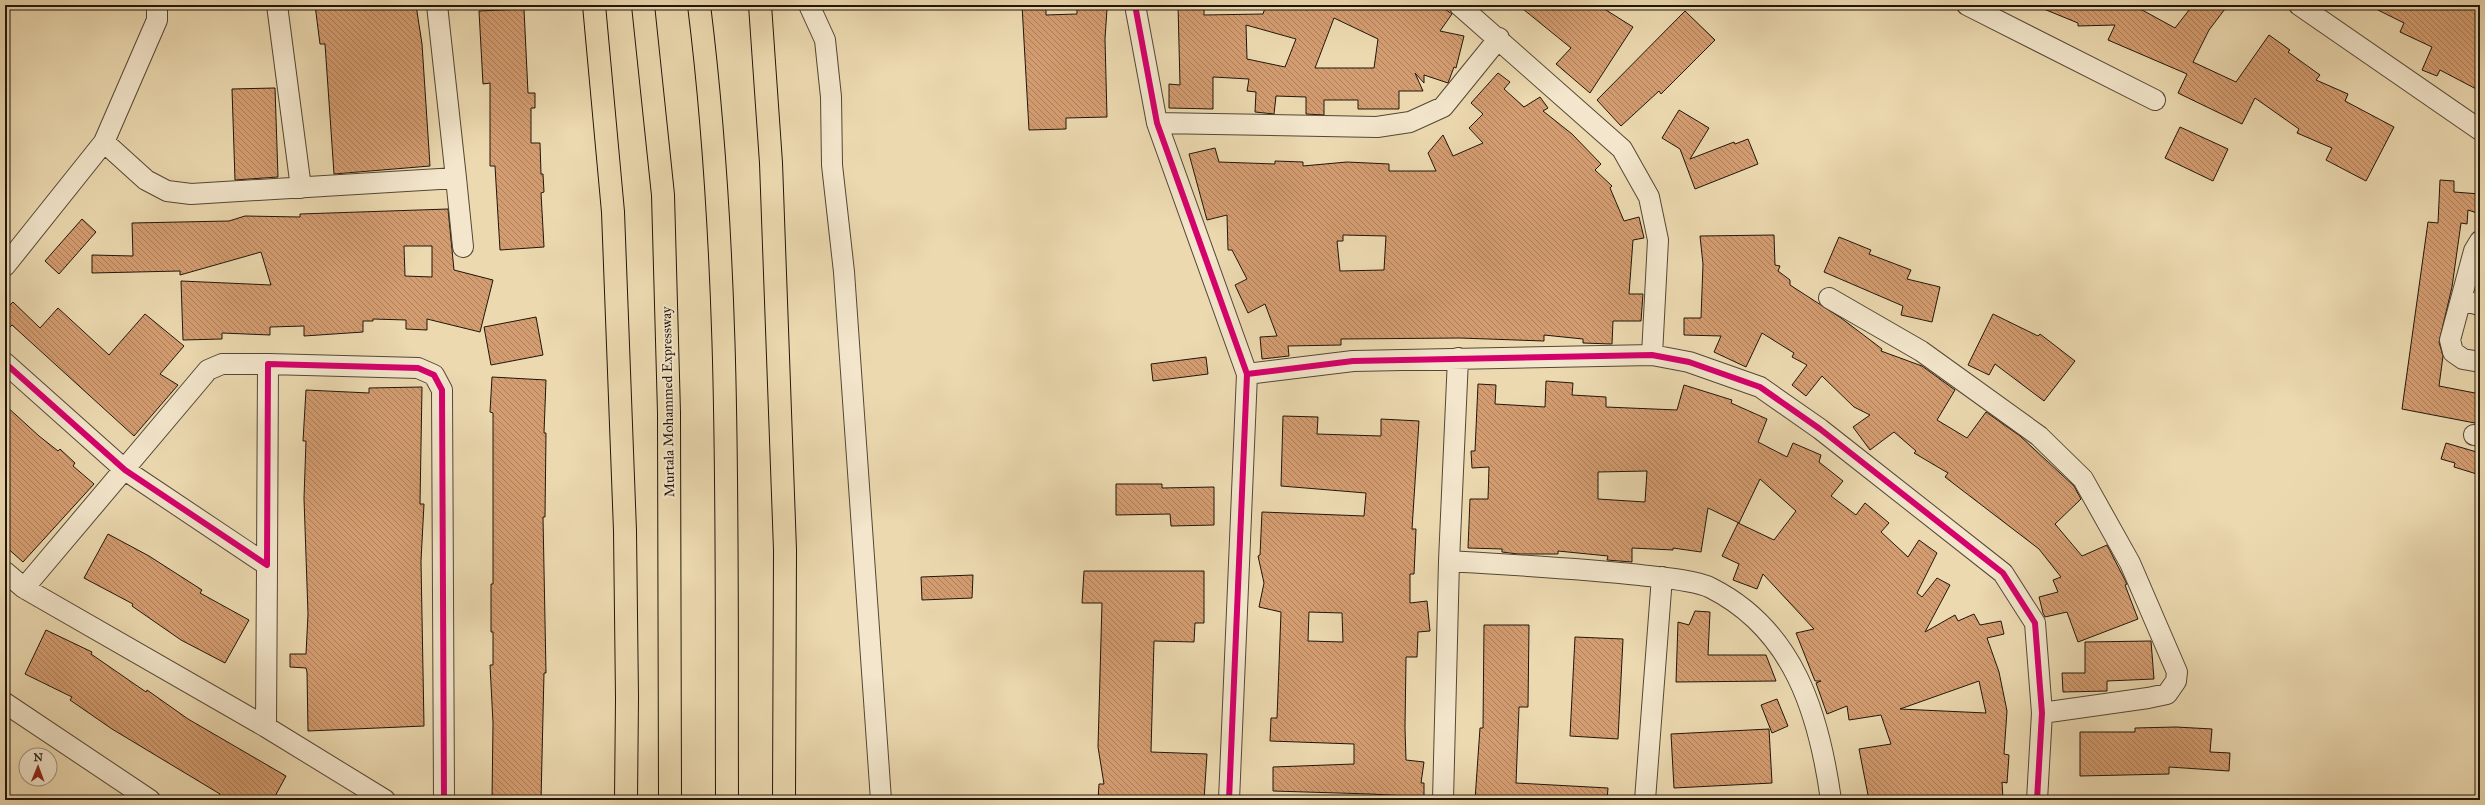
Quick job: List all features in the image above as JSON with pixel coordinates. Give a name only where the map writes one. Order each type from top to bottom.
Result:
[{"type":"main road","points":[[594,5],[613,212],[625,531],[628,698],[626,800]]},
{"type":"main road","name":"Murtala Mohammed Expressway","points":[[643,5],[663,195],[669,421],[670,800]]},
{"type":"main road","points":[[699,5],[718,203],[726,412],[727,800]]},
{"type":"main road","points":[[760,5],[771,163],[784,527],[784,800]]},
{"type":"street","points":[[5,266],[104,142],[157,20],[157,5]]},
{"type":"street","points":[[277,5],[301,188]]},
{"type":"street","points":[[437,5],[463,246]]},
{"type":"street","points":[[809,5],[825,40],[831,97],[832,165],[844,272],[881,800]]},
{"type":"street","points":[[1135,5],[1157,123],[1247,374],[1229,800]]},
{"type":"street","points":[[1459,5],[1499,38],[1622,149],[1649,197],[1658,240],[1652,355]]},
{"type":"street","points":[[1967,5],[2155,100]]},
{"type":"street","points":[[2299,5],[2480,130]]},
{"type":"street","points":[[1157,123],[1377,128],[1410,122],[1443,107],[1499,38]]},
{"type":"street","points":[[104,142],[146,180],[167,191],[191,194],[456,178]]},
{"type":"street","points":[[2480,241],[2474,251],[2450,340],[2453,352],[2463,359],[2480,362]]},
{"type":"street","points":[[1829,298],[1921,351],[2039,436],[2083,479],[2130,563],[2176,672],[2176,680],[2167,694],[2042,713]]},
{"type":"street","points":[[2461,300],[2480,305]]},
{"type":"street","points":[[1247,374],[1353,361],[1652,355],[1689,362],[1760,387],[1820,429],[2003,573],[2035,623],[2042,713],[2037,800]]},
{"type":"street","points":[[1443,800],[1449,561],[1458,358]]},
{"type":"street","points":[[5,363],[125,470],[267,565]]},
{"type":"street","points":[[24,588],[208,370],[222,364],[268,364],[418,368],[434,375],[442,390],[444,800]]},
{"type":"street","points":[[266,726],[268,364]]},
{"type":"street","points":[[1449,561],[1577,568],[1662,577],[1710,587],[1743,607],[1772,635],[1802,685],[1817,726],[1831,800]]},
{"type":"street","points":[[5,572],[24,588],[266,726],[385,800]]},
{"type":"street","points":[[1645,800],[1662,577]]},
{"type":"street","points":[[5,703],[150,800]]},
{"type":"building","points":[[315,5],[416,5],[422,44],[430,166],[334,174],[325,44],[320,44]]},
{"type":"building","points":[[1022,5],[1046,5],[1046,15],[1077,14],[1077,7],[1107,9],[1105,39],[1107,117],[1066,118],[1066,129],[1029,130]]},
{"type":"building","points":[[1178,5],[1204,5],[1204,15],[1263,14],[1266,5],[1286,5],[1307,10],[1308,5],[1439,5],[1452,14],[1440,31],[1464,36],[1456,68],[1454,67],[1448,83],[1424,75],[1424,83],[1415,73],[1423,91],[1399,91],[1399,109],[1358,109],[1358,100],[1324,100],[1324,115],[1306,114],[1306,97],[1276,96],[1274,114],[1255,112],[1256,92],[1247,91],[1249,79],[1213,77],[1213,109],[1169,108],[1169,84],[1180,85]],"holes":[[[1334,18],[1378,39],[1374,68],[1315,68]],[[1246,25],[1296,39],[1285,67],[1247,59]]]},
{"type":"building","points":[[1518,5],[1598,5],[1633,27],[1590,93],[1556,64],[1571,48]]},
{"type":"building","points":[[2034,5],[2099,5],[2099,8],[2124,8],[2125,5],[2133,5],[2175,28],[2193,5],[2228,5],[2209,30],[2193,62],[2236,82],[2269,35],[2290,50],[2288,52],[2320,75],[2316,80],[2348,94],[2345,101],[2394,127],[2366,181],[2326,160],[2332,148],[2297,133],[2299,129],[2255,98],[2242,124],[2178,93],[2187,74],[2108,40],[2115,25],[2078,26],[2078,23]]},
{"type":"building","points":[[2368,5],[2480,5],[2480,91],[2440,70],[2437,76],[2422,70],[2432,47],[2400,32],[2404,23]]},
{"type":"building","points":[[524,9],[528,93],[535,93],[535,108],[531,108],[531,143],[540,143],[541,174],[543,174],[544,192],[541,193],[544,247],[500,250],[495,166],[490,166],[490,83],[483,84],[479,11]]},
{"type":"building","points":[[1685,11],[1715,40],[1661,94],[1659,91],[1621,126],[1597,100]]},
{"type":"building","points":[[1498,73],[1510,82],[1504,89],[1524,107],[1540,97],[1548,108],[1543,111],[1572,134],[1601,164],[1595,170],[1612,186],[1610,188],[1624,221],[1639,217],[1644,238],[1633,240],[1629,294],[1643,294],[1641,321],[1613,321],[1612,344],[1583,343],[1583,339],[1544,335],[1544,341],[1460,338],[1341,339],[1341,345],[1288,346],[1289,356],[1262,359],[1260,337],[1277,336],[1265,304],[1248,313],[1235,285],[1247,279],[1232,250],[1228,250],[1227,215],[1207,220],[1189,154],[1215,148],[1219,162],[1275,164],[1275,161],[1303,162],[1303,166],[1347,162],[1389,164],[1389,171],[1436,171],[1428,153],[1443,135],[1453,156],[1483,143],[1469,128],[1483,114],[1471,103]],"holes":[[[1343,235],[1386,236],[1384,270],[1340,271],[1337,241],[1343,241]]]},
{"type":"building","points":[[275,88],[278,177],[235,180],[232,89]]},
{"type":"building","points":[[1679,110],[1709,128],[1690,159],[1734,142],[1735,144],[1748,139],[1758,164],[1695,189],[1680,149],[1662,138]]},
{"type":"building","points":[[2180,127],[2228,149],[2213,181],[2165,158]]},
{"type":"building","points":[[2440,180],[2454,181],[2454,192],[2480,194],[2480,214],[2468,210],[2467,224],[2461,223],[2452,287],[2439,342],[2443,356],[2439,386],[2480,394],[2480,424],[2402,409],[2428,222],[2438,223]]},
{"type":"building","points":[[448,209],[454,270],[493,280],[480,332],[427,319],[427,330],[406,329],[406,320],[373,319],[373,321],[363,321],[363,332],[304,336],[304,326],[270,327],[270,335],[222,333],[222,339],[183,340],[181,281],[271,285],[261,252],[180,275],[180,271],[92,273],[92,255],[133,256],[132,223],[229,221],[245,216],[300,217],[300,214]],"holes":[[[404,246],[432,246],[432,277],[405,276]]]},
{"type":"building","points":[[82,219],[96,232],[59,274],[45,261]]},
{"type":"building","points":[[1774,235],[1775,265],[1780,266],[1778,271],[1790,280],[1790,285],[1841,318],[1882,349],[1881,351],[1922,366],[1955,390],[1937,420],[1967,438],[1986,412],[2020,436],[2074,486],[2081,499],[2055,524],[2082,556],[2107,545],[2127,584],[2125,585],[2138,619],[2078,642],[2067,612],[2045,617],[2043,613],[2039,597],[2058,592],[2053,580],[2061,577],[2039,549],[1945,477],[1948,473],[1914,453],[1916,451],[1894,432],[1870,450],[1853,427],[1870,415],[1854,407],[1822,376],[1806,396],[1792,385],[1807,365],[1792,357],[1794,353],[1762,333],[1746,367],[1714,352],[1721,336],[1684,335],[1684,318],[1701,318],[1703,264],[1700,236]]},
{"type":"building","points":[[1839,237],[1871,250],[1869,254],[1911,270],[1907,279],[1940,287],[1932,322],[1901,315],[1903,306],[1824,272]]},
{"type":"building","points":[[13,302],[40,328],[58,308],[109,355],[145,314],[184,346],[160,374],[178,385],[134,436],[12,325],[5,332],[5,310]]},
{"type":"building","points":[[1993,314],[2038,336],[2040,334],[2075,361],[2044,401],[1995,364],[1989,375],[1968,365]]},
{"type":"building","points":[[536,317],[543,355],[491,365],[484,327]]},
{"type":"building","points":[[1206,357],[1208,374],[1153,381],[1151,364]]},
{"type":"building","points":[[492,377],[546,380],[544,433],[546,433],[545,517],[543,517],[546,673],[544,673],[541,800],[492,800],[493,723],[490,665],[493,665],[491,584],[493,584],[493,413],[490,412]]},
{"type":"building","points":[[1546,381],[1573,383],[1572,395],[1606,397],[1606,407],[1677,410],[1684,385],[1732,400],[1731,403],[1767,419],[1758,442],[1787,457],[1793,443],[1821,455],[1819,462],[1843,481],[1831,496],[1856,515],[1865,503],[1889,523],[1881,532],[1908,557],[1919,540],[1937,553],[1917,593],[1922,597],[1937,578],[1950,585],[1925,632],[1955,615],[1958,621],[1974,614],[1980,625],[2001,621],[2004,634],[1987,638],[1999,672],[2007,711],[2004,754],[2009,755],[2007,783],[2002,782],[2003,800],[1869,800],[1859,749],[1891,744],[1881,715],[1849,720],[1847,706],[1827,714],[1816,683],[1821,681],[1815,681],[1796,633],[1814,629],[1763,574],[1757,589],[1733,580],[1739,564],[1722,556],[1738,523],[1774,540],[1796,511],[1760,479],[1739,523],[1708,508],[1701,552],[1673,548],[1673,550],[1632,548],[1632,562],[1607,560],[1608,556],[1558,551],[1558,554],[1518,554],[1502,552],[1502,549],[1468,548],[1470,499],[1488,499],[1489,467],[1472,468],[1471,451],[1475,451],[1478,384],[1496,385],[1495,404],[1545,407]],"holes":[[[1647,471],[1645,502],[1598,499],[1598,472]],[[1979,681],[1986,713],[1900,709]]]},
{"type":"building","points":[[422,387],[420,504],[424,504],[421,561],[424,726],[308,731],[306,668],[290,667],[290,654],[306,654],[308,614],[304,498],[306,441],[303,441],[306,390],[369,393],[369,388]]},
{"type":"building","points":[[5,405],[39,436],[58,451],[60,449],[75,463],[73,466],[94,484],[23,562],[5,546]]},
{"type":"building","points":[[1283,416],[1318,417],[1317,434],[1381,436],[1381,419],[1419,421],[1412,529],[1416,529],[1414,574],[1410,574],[1410,603],[1427,601],[1430,631],[1418,632],[1417,657],[1406,657],[1405,728],[1406,760],[1424,762],[1421,783],[1424,783],[1424,800],[1407,800],[1407,796],[1273,791],[1273,767],[1354,764],[1354,744],[1270,741],[1271,718],[1277,718],[1281,612],[1259,607],[1264,583],[1258,556],[1260,555],[1262,512],[1364,516],[1366,493],[1281,486]],"holes":[[[1309,612],[1342,613],[1343,642],[1308,641]]]},
{"type":"building","points":[[2446,443],[2480,453],[2480,475],[2454,467],[2455,463],[2441,459]]},
{"type":"building","points":[[1116,484],[1162,484],[1162,488],[1214,487],[1214,525],[1171,526],[1170,514],[1116,515]]},
{"type":"building","points":[[108,534],[149,556],[202,590],[200,593],[249,620],[225,663],[181,640],[132,606],[133,604],[84,578]]},
{"type":"building","points":[[1084,571],[1204,571],[1204,623],[1195,623],[1194,642],[1154,641],[1151,752],[1207,754],[1204,800],[1098,800],[1099,784],[1104,784],[1098,747],[1102,603],[1082,603]]},
{"type":"building","points":[[973,575],[972,598],[922,600],[921,577]]},
{"type":"building","points":[[1695,611],[1710,612],[1708,655],[1766,655],[1776,681],[1676,682],[1678,622],[1689,625]]},
{"type":"building","points":[[1484,625],[1529,625],[1528,707],[1519,707],[1516,783],[1608,788],[1607,800],[1475,800],[1480,728],[1483,728]]},
{"type":"building","points":[[46,630],[92,652],[91,654],[146,692],[147,690],[188,719],[286,776],[273,800],[217,800],[220,794],[112,729],[70,700],[72,697],[25,674]]},
{"type":"building","points":[[1575,637],[1623,639],[1618,739],[1570,736]]},
{"type":"building","points":[[2151,641],[2154,679],[2107,681],[2107,691],[2063,692],[2062,673],[2085,673],[2085,642]]},
{"type":"building","points":[[1777,699],[1788,726],[1772,733],[1761,705]]},
{"type":"building","points":[[2176,727],[2212,729],[2210,752],[2230,753],[2229,771],[2169,767],[2169,774],[2080,776],[2080,732],[2135,732],[2135,728]]},
{"type":"building","points":[[1769,729],[1772,783],[1674,788],[1671,734]]},
{"type":"cycle path","points":[[1135,5],[1157,123],[1247,374],[1229,800]]},
{"type":"cycle path","points":[[1247,374],[1353,361],[1652,355],[1689,362],[1760,387],[1820,429],[2003,573],[2035,623],[2042,713],[2037,800]]},
{"type":"cycle path","points":[[5,363],[125,470],[267,565],[268,364],[418,368],[434,375],[442,390],[444,800]]}]
